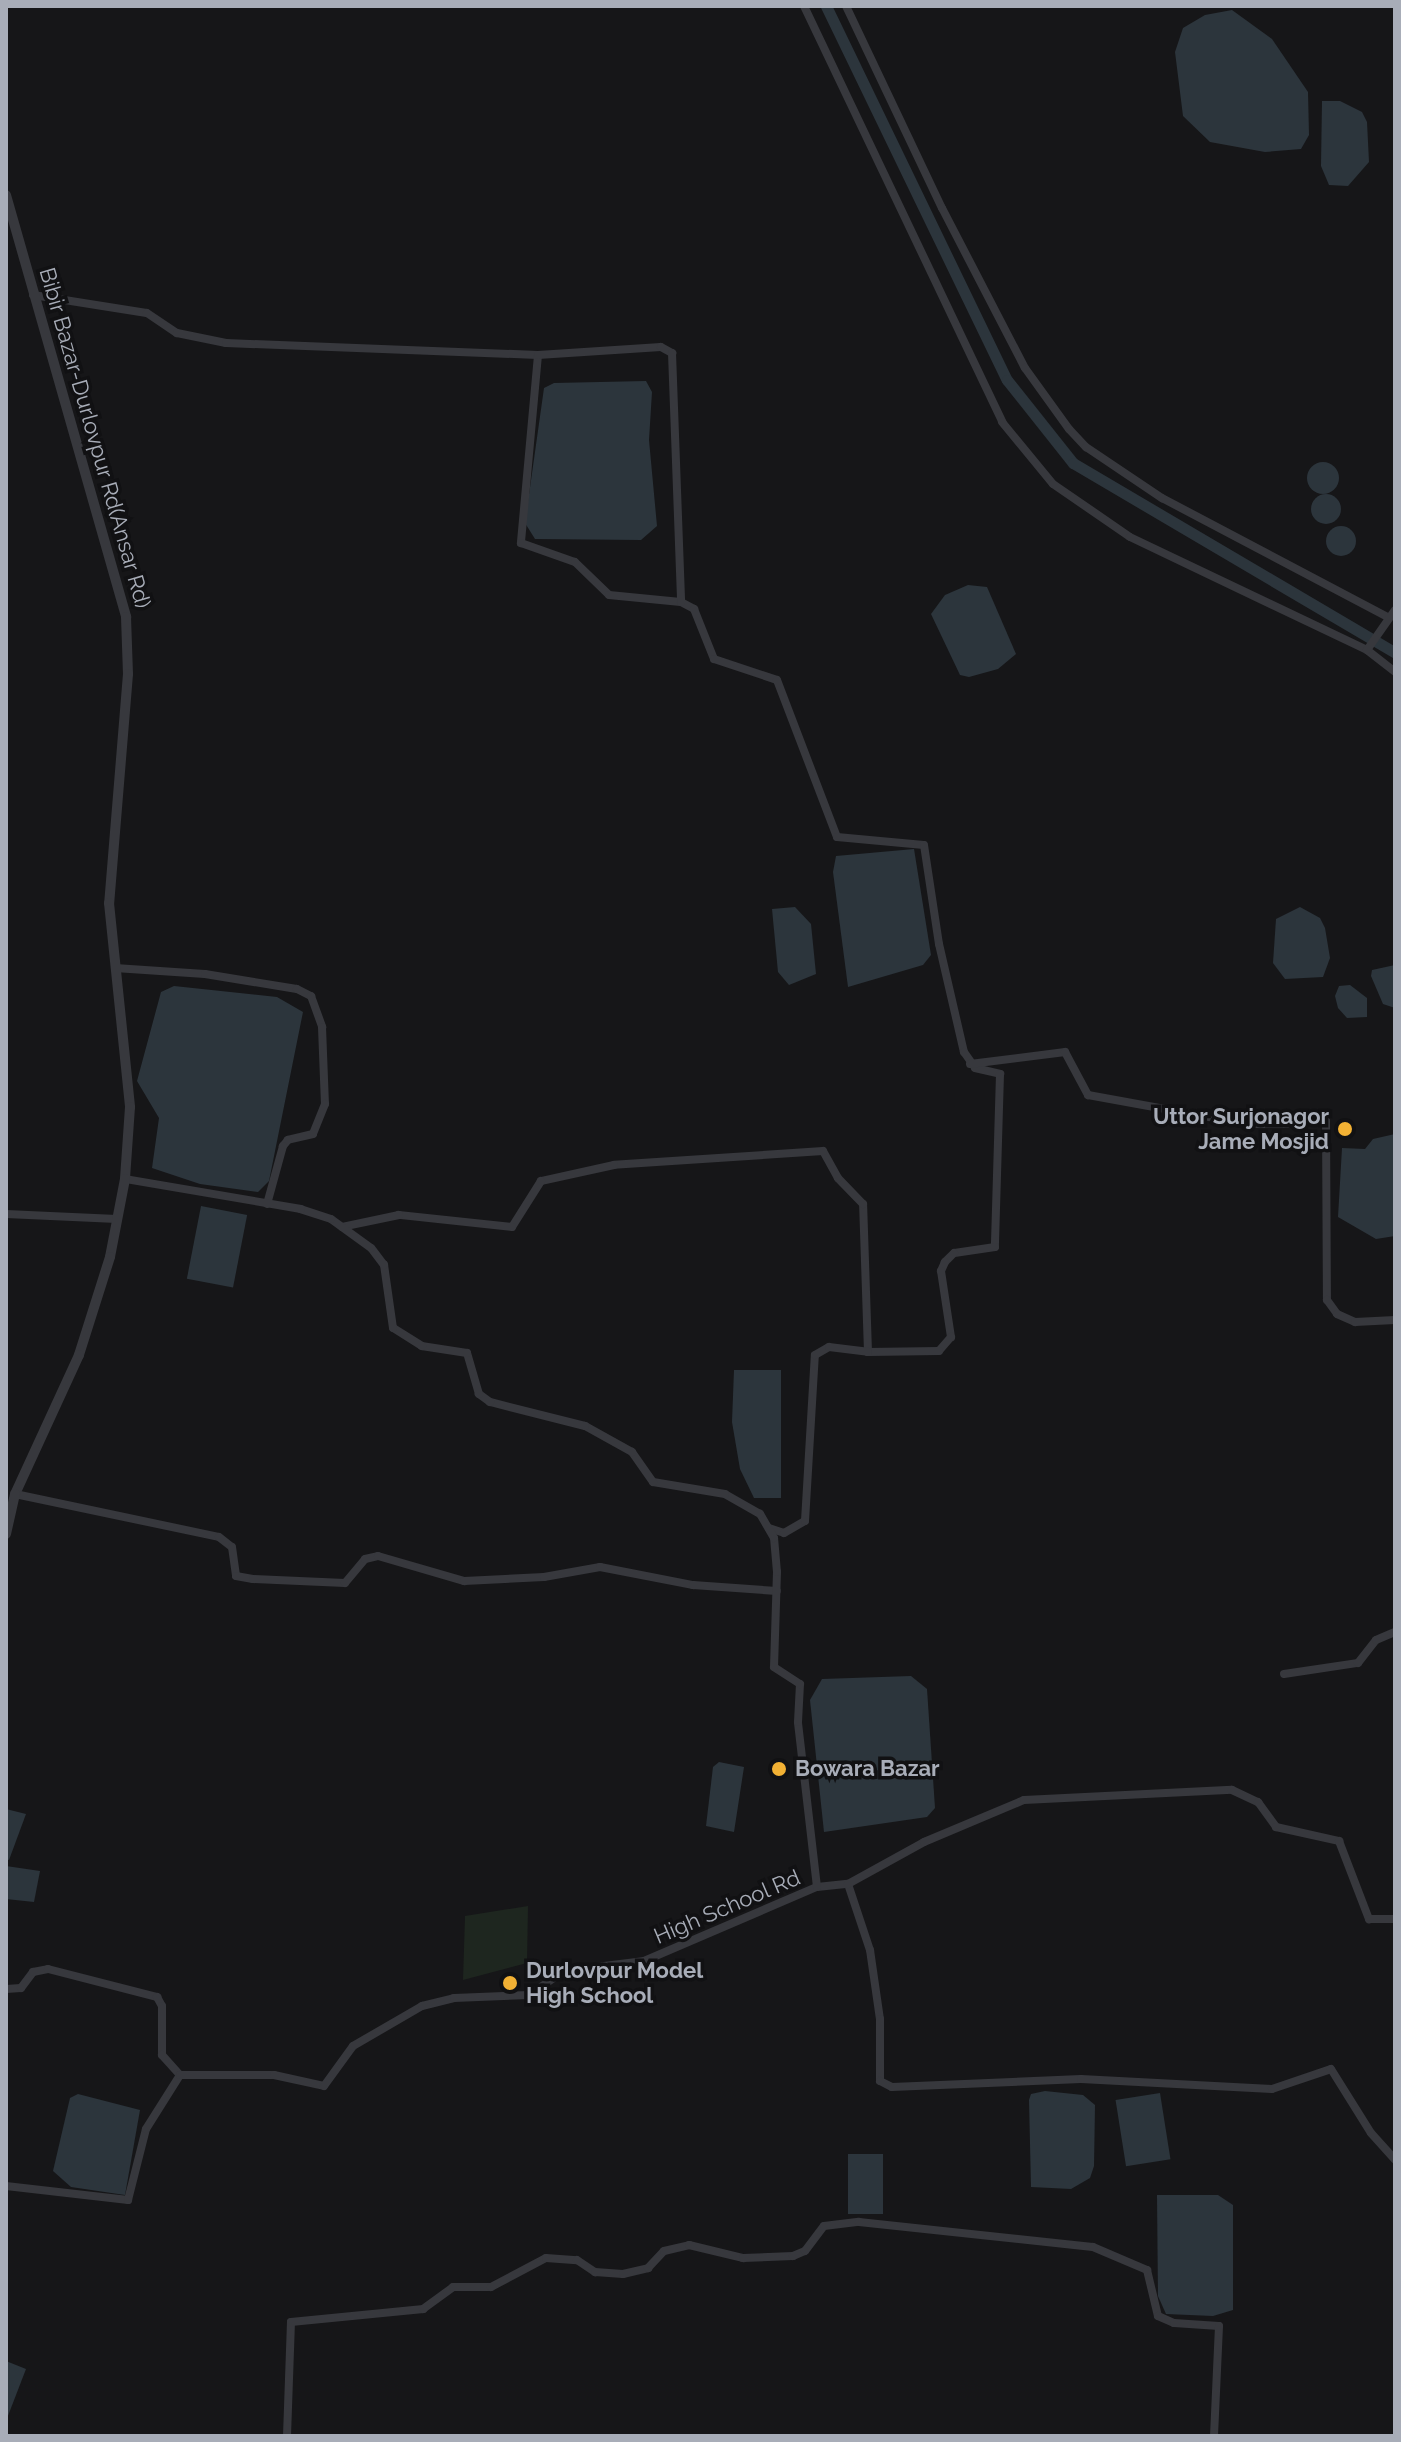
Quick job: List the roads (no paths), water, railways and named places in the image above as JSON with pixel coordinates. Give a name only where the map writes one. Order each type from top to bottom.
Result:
[{"type":"street","points":[[804,6],[1002,422],[1053,484],[1130,537],[1367,650],[1395,672]]},
{"type":"street","points":[[846,6],[942,208],[1025,368],[1069,429],[1086,447],[1162,498],[1392,613],[1367,650]]},
{"type":"street","name":"Bibir Bazar-Durlovpur Rd(Ansar Rd)","points":[[6,195],[126,617],[128,674],[109,903],[130,1107],[125,1179],[117,1219],[79,1355],[15,1494],[6,1534]]},
{"type":"street","points":[[33,295],[147,313],[177,333],[226,343],[538,355],[661,347],[672,353],[681,602]]},
{"type":"street","points":[[538,355],[517,533],[521,543],[575,562],[609,595],[681,602],[703,622],[714,659],[777,680],[837,837],[924,845],[943,967],[969,1064]]},
{"type":"street","points":[[115,968],[205,974],[297,989],[311,996],[322,1027],[325,1104],[313,1134],[288,1140],[283,1146],[267,1204]]},
{"type":"street","points":[[969,1064],[1065,1052],[1073,1059],[1084,1094],[1247,1124],[1285,1124],[1318,1116],[1326,1121],[1327,1300],[1337,1314],[1355,1322],[1395,1320]]},
{"type":"street","points":[[769,1528],[784,1533],[805,1521],[815,1355],[829,1347],[868,1352],[927,1353],[947,1345],[945,1262],[954,1253],[995,1247],[1000,1074],[969,1064]]},
{"type":"street","points":[[342,1227],[399,1215],[512,1227],[541,1181],[614,1165],[823,1151],[838,1178],[863,1204],[868,1352]]},
{"type":"street","points":[[15,1494],[219,1537],[232,1547],[236,1576],[253,1579],[345,1583],[365,1559],[378,1556],[464,1581],[544,1577],[600,1567],[693,1585],[777,1591],[769,1528],[753,1508],[725,1494],[653,1482],[632,1452],[585,1426],[490,1402],[479,1394],[467,1353],[422,1346],[393,1328],[384,1265],[342,1227],[315,1212],[125,1179]]},
{"type":"street","points":[[6,1214],[117,1219]]},
{"type":"street","name":"High School Rd","points":[[180,2075],[274,2075],[324,2086],[353,2046],[422,2006],[454,1998],[529,1995],[564,1971],[644,1961],[817,1887],[798,1722],[800,1684],[774,1667],[772,1657],[777,1591]]},
{"type":"street","points":[[1284,1674],[1358,1663],[1376,1640],[1395,1632]]},
{"type":"street","points":[[817,1887],[848,1884],[991,1810],[1024,1800],[1232,1790],[1258,1802],[1276,1827],[1339,1841],[1369,1919],[1395,1919]]},
{"type":"street","points":[[848,1884],[870,1950],[880,2019],[880,2081],[892,2087],[1081,2079],[1272,2089],[1331,2069],[1371,2133],[1395,2160]]},
{"type":"street","points":[[6,1989],[21,1988],[33,1972],[48,1969],[157,1997],[162,2006],[162,2055],[180,2075],[146,2129],[128,2200],[6,2186]]},
{"type":"street","points":[[287,2436],[291,2322],[423,2309],[453,2287],[491,2287],[546,2258],[577,2260],[595,2272],[623,2274],[648,2268],[664,2251],[689,2245],[743,2258],[793,2256],[805,2251],[824,2226],[859,2222],[1093,2247],[1147,2270],[1158,2316],[1174,2323],[1219,2326],[1214,2436]]},
{"type":"waterway","points":[[826,6],[1007,380],[1073,463],[1395,653]]},
{"type":"place","name":"Uttor Surjonagor Jame Mosjid","points":[[1345,1129]]},
{"type":"place","name":"Bowara Bazar","points":[[779,1769]]},
{"type":"place","name":"Durlovpur Model High School","points":[[510,1983]]}]
